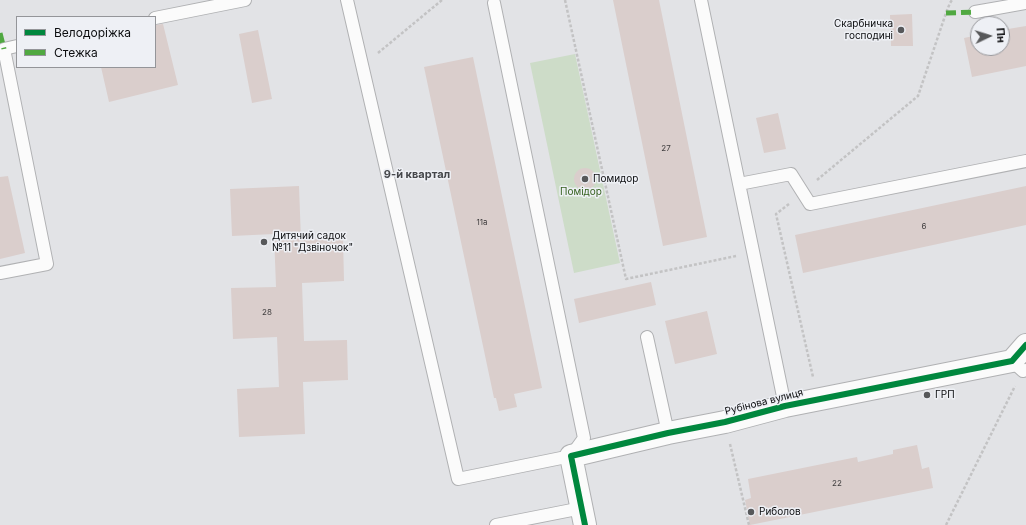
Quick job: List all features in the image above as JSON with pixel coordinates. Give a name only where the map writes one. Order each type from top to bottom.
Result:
[{"type":"street","name":"Рубінова вулиця","points":[[571,456],[668,433],[725,422],[785,406],[1022,361]]},
{"type":"street","points":[[571,456],[583,517]]},
{"type":"lane","points":[[156,18],[245,0]]},
{"type":"lane","points":[[347,0],[458,479],[571,456],[584,438],[494,3]]},
{"type":"lane","points":[[701,0],[785,406]]},
{"type":"lane","points":[[975,12],[1026,3]]},
{"type":"lane","points":[[0,273],[47,264],[4,49],[16,46]]},
{"type":"lane","points":[[739,184],[791,174],[810,204],[1026,161]]},
{"type":"lane","points":[[647,337],[668,433]]},
{"type":"lane","points":[[496,525],[583,517]]},
{"type":"path","points":[[362,66],[442,0]]},
{"type":"path","points":[[564,0],[626,279],[753,252]]},
{"type":"path","points":[[946,525],[1022,361]]},
{"type":"path","points":[[725,422],[749,525]]},
{"type":"green space","name":"Помідор","points":[[575,54],[620,263],[574,273],[530,63]]},
{"type":"building","points":[[613,0],[659,0],[707,237],[663,246]]},
{"type":"building","name":"Скарбничка господині","points":[[912,14],[913,46],[891,46],[890,15]]},
{"type":"building","points":[[163,24],[178,85],[109,102],[101,68],[156,68],[156,25]]},
{"type":"building","points":[[1026,26],[1026,66],[972,77],[964,38],[970,37],[970,56],[1010,56],[1010,29]]},
{"type":"building","points":[[258,30],[272,99],[252,103],[239,34]]},
{"type":"building","points":[[473,57],[542,388],[514,394],[517,407],[499,411],[496,398],[494,398],[424,67]]},
{"type":"building","points":[[778,113],[786,149],[764,153],[756,118]]},
{"type":"building","points":[[585,168],[589,169],[595,175],[595,183],[589,189],[585,190],[581,189],[575,183],[574,179],[575,175],[581,169]]},
{"type":"building","points":[[8,176],[25,253],[0,259],[0,177]]},
{"type":"building","points":[[299,186],[301,240],[343,238],[344,281],[302,283],[304,341],[347,340],[348,380],[303,382],[305,434],[239,437],[237,389],[279,387],[277,337],[233,339],[231,288],[276,287],[274,234],[232,236],[230,189]]},
{"type":"building","points":[[1026,186],[1026,225],[803,273],[795,235]]},
{"type":"building","points":[[651,282],[656,305],[579,323],[574,299]]},
{"type":"building","points":[[707,311],[717,354],[675,364],[665,321]]},
{"type":"building","points":[[917,445],[922,469],[929,467],[933,488],[750,525],[745,500],[751,498],[748,479],[857,457],[858,462],[893,454],[893,450]]},
{"type":"marked path","points":[[946,13],[975,12]]},
{"type":"marked path","points":[[0,33],[4,49]]},
{"type":"cycle path","points":[[585,525],[571,456],[668,433],[725,422],[785,406],[1012,361],[1026,345]]},
{"type":"place","name":"Скарбничка господині","points":[[901,30]]},
{"type":"place","name":"Помидор","points":[[585,179]]},
{"type":"place","name":"Дитячий садок №11 \"Дзвіночок\"","points":[[264,242]]},
{"type":"place","name":"ГРП","points":[[927,395]]},
{"type":"place","name":"Риболов","points":[[751,512]]},
{"type":"district","name":"9-й квартал","points":[[417,175]]}]
